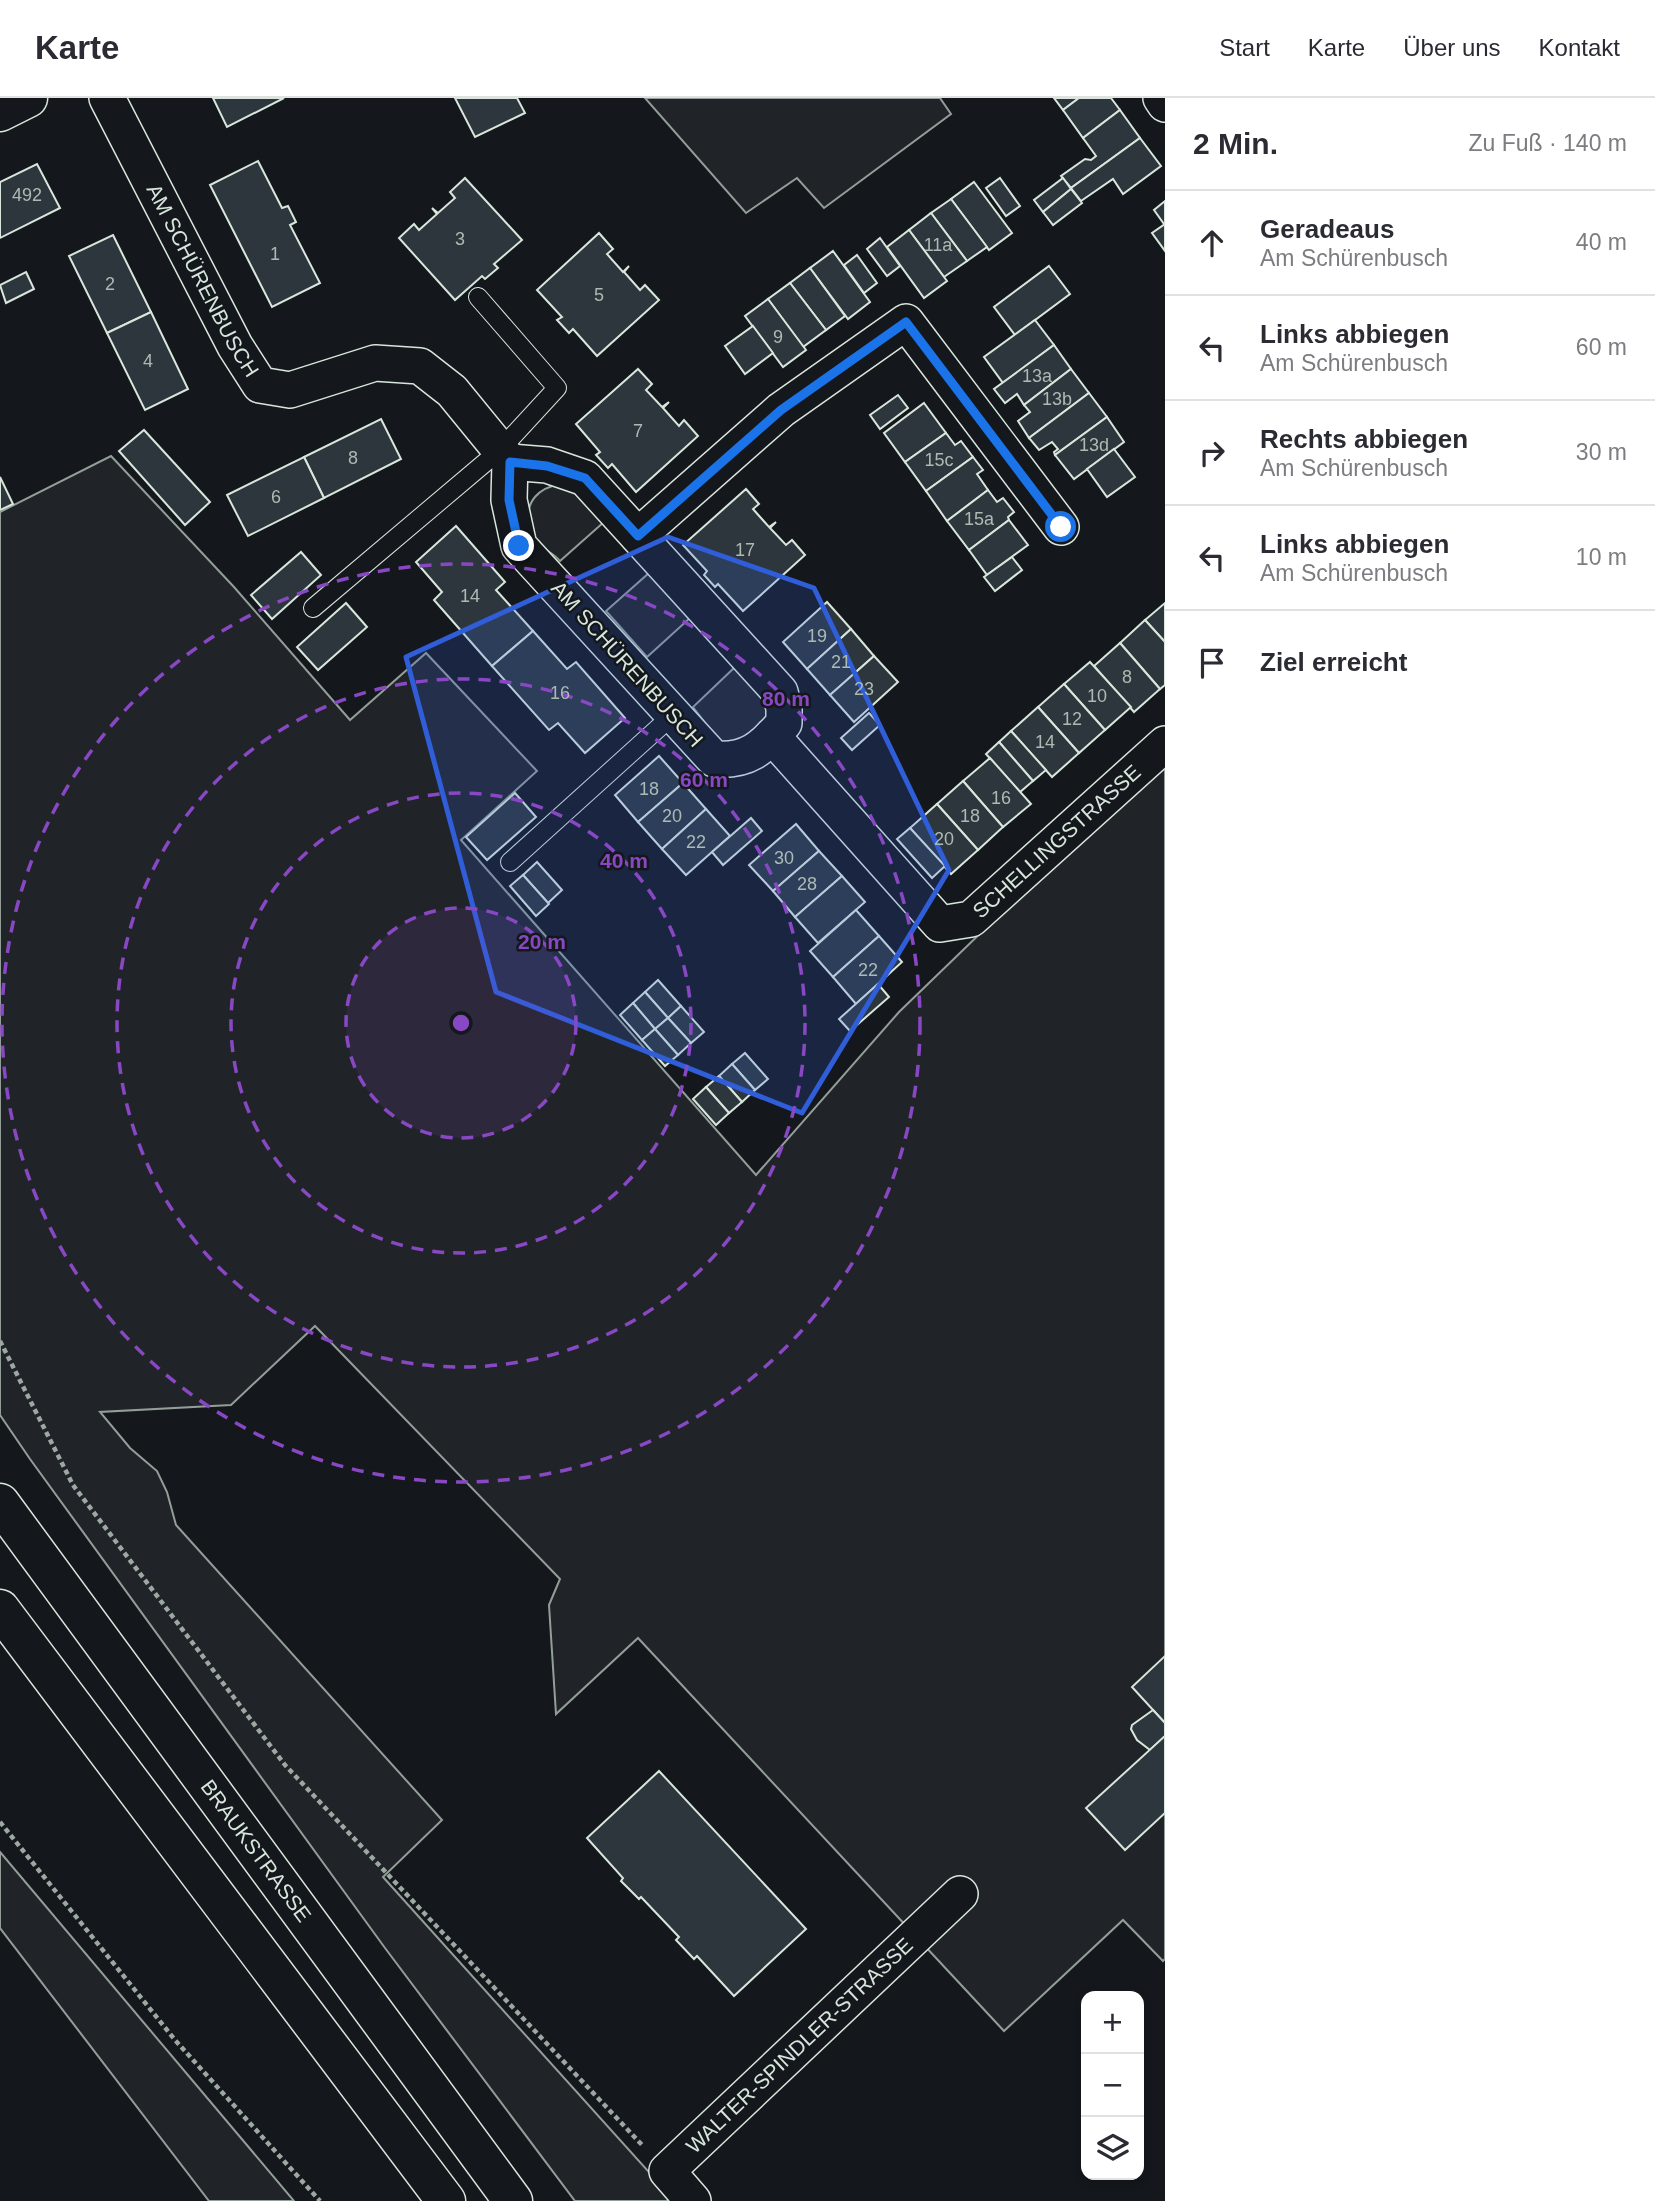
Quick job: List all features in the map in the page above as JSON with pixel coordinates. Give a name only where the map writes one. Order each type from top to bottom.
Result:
[{"type":"main road","points":[[0,112],[28,98]]},
{"type":"main road","name":"BRAUKSTRASSE","points":[[0,1503],[513,2201]]},
{"type":"main road","points":[[0,1609],[446,2201]]},
{"type":"street","name":"AM SCHÜRENBUSCH","points":[[107,98],[234,346],[260,385],[290,390],[375,363],[420,366],[452,391],[505,456],[509,500],[519,546],[713,760],[733,761],[750,754],[772,736]]},
{"type":"street","points":[[1161,98],[1165,104]]},
{"type":"street","points":[[638,536],[781,410],[906,322],[1061,527]]},
{"type":"street","points":[[505,456],[585,478],[780,692],[784,723],[772,736]]},
{"type":"street","name":"SCHELLINGSTRASSE","points":[[772,736],[940,925],[971,919],[1165,744]]},
{"type":"street","name":"WALTER-SPINDLER-STRASSE","points":[[693,2201],[667,2171],[960,1894]]},
{"type":"lane","points":[[313,608],[505,456],[557,388],[478,297]]},
{"type":"lane","points":[[509,862],[674,714]]},
{"type":"path","points":[[0,1341],[73,1485],[285,1765],[667,2171]]},
{"type":"path","points":[[0,1822],[174,2040],[320,2201]]},
{"type":"highlighted area","points":[[668,537],[814,588],[949,870],[802,1113],[496,992],[406,657]]},
{"type":"shaded area","points":[[645,98],[940,98],[951,114],[824,208],[797,178],[746,213]]},
{"type":"shaded area","points":[[111,456],[234,587],[350,720],[426,653],[537,771],[461,840],[756,1175],[899,1012],[1083,834],[1165,760],[1163,1961],[1123,1920],[1004,2031],[638,1638],[556,1714],[549,1605],[560,1579],[315,1326],[231,1405],[100,1412],[130,1448],[157,1471],[167,1492],[176,1525],[442,1820],[383,1877],[675,2201],[575,2201],[385,1948],[30,1459],[0,1415],[0,512]]},
{"type":"shaded area","points":[[560,484],[570,485],[604,522],[560,561],[534,540],[528,515],[532,502],[540,492]]},
{"type":"shaded area","points":[[649,573],[690,618],[647,657],[606,611]]},
{"type":"shaded area","points":[[734,668],[759,690],[766,703],[766,712],[765,724],[734,745],[719,741],[693,707]]},
{"type":"shaded area","points":[[0,1852],[294,2201],[209,2201],[0,1928]]},
{"type":"building","points":[[213,98],[284,98],[227,127]]},
{"type":"building","points":[[455,98],[517,98],[525,113],[475,137]]},
{"type":"building","points":[[1054,98],[1079,98],[1063,110]]},
{"type":"building","points":[[1079,98],[1111,98],[1120,110],[1083,138],[1063,110]]},
{"type":"building","points":[[1120,110],[1140,138],[1071,188],[1061,176],[1085,159],[1091,160],[1096,156],[1083,138]]},
{"type":"building","points":[[1140,138],[1161,166],[1123,194],[1113,179],[1081,201],[1071,188]]},
{"type":"building","points":[[258,161],[282,208],[288,206],[296,222],[290,225],[320,283],[272,307],[210,185]]},
{"type":"building","points":[[37,164],[60,208],[0,238],[0,182]]},
{"type":"building","points":[[465,178],[522,240],[494,264],[498,268],[485,279],[482,276],[455,300],[399,238],[414,224],[419,230],[437,214],[432,208],[438,213],[455,198],[450,192]]},
{"type":"building","points":[[1000,178],[1020,206],[1006,216],[986,188]]},
{"type":"building","points":[[1063,178],[1071,189],[1043,212],[1034,200]]},
{"type":"building","points":[[974,182],[1012,233],[989,250],[951,199]]},
{"type":"building","points":[[1071,189],[1082,203],[1053,225],[1043,212]]},
{"type":"building","points":[[951,199],[987,247],[967,261],[931,213]]},
{"type":"building","points":[[1165,201],[1165,224],[1164,224],[1154,210]]},
{"type":"building","points":[[931,213],[967,261],[944,277],[909,230]]},
{"type":"building","points":[[1165,224],[1165,251],[1152,233]]},
{"type":"building","points":[[909,230],[947,281],[924,298],[887,247]]},
{"type":"building","points":[[599,233],[613,249],[607,254],[623,272],[629,266],[624,272],[640,290],[645,285],[659,300],[597,356],[573,329],[569,333],[557,320],[562,317],[537,290]]},
{"type":"building","points":[[113,235],[151,312],[107,333],[69,256]]},
{"type":"building","points":[[880,238],[900,266],[887,276],[867,249]]},
{"type":"building","points":[[833,251],[870,302],[848,319],[810,268]]},
{"type":"building","points":[[857,255],[877,283],[864,293],[844,265]]},
{"type":"building","points":[[1049,266],[1070,294],[1015,335],[994,307]]},
{"type":"building","points":[[810,268],[845,316],[826,330],[790,283]]},
{"type":"building","points":[[26,272],[34,289],[6,303],[0,285]]},
{"type":"building","points":[[790,283],[826,330],[803,347],[768,299]]},
{"type":"building","points":[[768,299],[806,350],[783,367],[745,316]]},
{"type":"building","points":[[151,312],[188,389],[145,410],[107,333]]},
{"type":"building","points":[[1035,320],[1054,345],[1003,383],[984,357]]},
{"type":"building","points":[[753,326],[773,353],[745,374],[725,346]]},
{"type":"building","points":[[1054,345],[1071,369],[1024,405],[1017,394],[1005,403],[994,389]]},
{"type":"building","points":[[638,369],[652,384],[646,390],[662,407],[669,402],[663,408],[679,426],[684,420],[698,436],[636,492],[612,464],[608,468],[596,455],[600,452],[576,424]]},
{"type":"building","points":[[1071,369],[1089,393],[1029,438],[1018,421],[1030,412],[1024,405]]},
{"type":"building","points":[[1089,393],[1107,417],[1055,455],[1054,452],[1058,449],[1052,442],[1039,450],[1029,438]]},
{"type":"building","points":[[898,395],[908,408],[880,429],[870,415]]},
{"type":"building","points":[[924,403],[946,433],[905,462],[884,433]]},
{"type":"building","points":[[1107,417],[1124,442],[1074,479],[1055,455]]},
{"type":"building","points":[[381,419],[401,459],[324,498],[304,457]]},
{"type":"building","points":[[144,430],[210,502],[185,525],[119,451]]},
{"type":"building","points":[[946,433],[955,445],[961,441],[973,457],[926,491],[905,462]]},
{"type":"building","points":[[1114,449],[1135,477],[1107,497],[1087,469]]},
{"type":"building","points":[[304,457],[324,498],[248,536],[227,495]]},
{"type":"building","points":[[973,457],[983,470],[977,474],[988,490],[947,521],[926,491]]},
{"type":"building","points":[[0,477],[13,504],[0,510]]},
{"type":"building","points":[[746,489],[759,504],[753,509],[769,527],[776,522],[770,528],[786,545],[792,540],[805,555],[743,611],[718,584],[715,587],[704,575],[707,571],[683,545]]},
{"type":"building","points":[[988,490],[997,502],[1003,498],[1014,512],[1008,517],[1009,520],[969,550],[947,521]]},
{"type":"building","points":[[1009,520],[1028,545],[987,575],[969,550]]},
{"type":"building","points":[[456,526],[505,582],[496,590],[533,631],[492,666],[434,600],[442,592],[416,562]]},
{"type":"building","points":[[301,552],[321,575],[272,619],[251,595]]},
{"type":"building","points":[[1012,557],[1022,570],[995,591],[984,577]]},
{"type":"building","points":[[827,602],[851,629],[807,669],[783,642]]},
{"type":"building","points":[[346,603],[367,627],[318,670],[297,647]]},
{"type":"building","points":[[1165,603],[1165,642],[1145,620]]},
{"type":"building","points":[[1145,620],[1165,642],[1165,685],[1160,689],[1120,643]]},
{"type":"building","points":[[851,629],[874,656],[830,695],[807,669]]},
{"type":"building","points":[[533,631],[567,669],[576,662],[625,718],[585,753],[558,723],[549,730],[492,666]]},
{"type":"building","points":[[1120,643],[1160,689],[1134,712],[1094,666]]},
{"type":"building","points":[[874,656],[898,682],[854,722],[830,695]]},
{"type":"building","points":[[1090,662],[1131,707],[1105,730],[1064,684]]},
{"type":"building","points":[[1064,684],[1105,730],[1079,753],[1038,707]]},
{"type":"building","points":[[1038,707],[1079,753],[1052,777],[1011,731]]},
{"type":"building","points":[[869,713],[880,725],[852,750],[841,738]]},
{"type":"building","points":[[1011,731],[1046,770],[1033,781],[999,742]]},
{"type":"building","points":[[999,742],[1033,781],[1020,792],[986,754]]},
{"type":"building","points":[[659,756],[683,783],[638,822],[615,795]]},
{"type":"building","points":[[990,758],[1031,804],[1003,827],[963,781]]},
{"type":"building","points":[[963,781],[1003,827],[978,850],[937,804]]},
{"type":"building","points":[[683,783],[706,809],[662,849],[638,822]]},
{"type":"building","points":[[515,793],[536,817],[487,860],[466,837]]},
{"type":"building","points":[[937,804],[978,850],[951,874],[910,828]]},
{"type":"building","points":[[706,809],[730,836],[686,875],[662,849]]},
{"type":"building","points":[[751,818],[762,831],[723,865],[712,852]]},
{"type":"building","points":[[796,824],[819,851],[773,891],[749,865]]},
{"type":"building","points":[[910,828],[945,866],[932,878],[897,839]]},
{"type":"building","points":[[819,851],[842,876],[795,917],[773,891]]},
{"type":"building","points":[[537,862],[562,890],[548,903],[523,875]]},
{"type":"building","points":[[523,875],[549,904],[536,916],[510,886]]},
{"type":"building","points":[[842,876],[865,902],[818,943],[795,917]]},
{"type":"building","points":[[856,910],[879,936],[833,977],[810,951]]},
{"type":"building","points":[[879,936],[902,962],[856,1004],[833,977]]},
{"type":"building","points":[[658,980],[681,1006],[668,1018],[645,992]]},
{"type":"building","points":[[878,984],[889,997],[850,1031],[839,1019]]},
{"type":"building","points":[[645,992],[668,1018],[655,1029],[633,1003]]},
{"type":"building","points":[[633,1003],[655,1029],[642,1040],[620,1015]]},
{"type":"building","points":[[681,1006],[704,1032],[691,1043],[668,1018]]},
{"type":"building","points":[[668,1018],[691,1043],[678,1055],[655,1029]]},
{"type":"building","points":[[655,1029],[678,1055],[665,1066],[642,1040]]},
{"type":"building","points":[[745,1053],[768,1079],[755,1090],[732,1064]]},
{"type":"building","points":[[732,1064],[755,1090],[742,1102],[719,1076]]},
{"type":"building","points":[[719,1076],[742,1102],[729,1113],[706,1087]]},
{"type":"building","points":[[706,1087],[729,1113],[716,1125],[693,1099]]},
{"type":"building","points":[[1165,1656],[1165,1723],[1132,1687]]},
{"type":"building","points":[[1153,1710],[1165,1723],[1165,1736],[1150,1750],[1137,1740],[1131,1729],[1132,1725]]},
{"type":"building","points":[[1165,1736],[1165,1813],[1125,1850],[1086,1808]]},
{"type":"building","points":[[659,1771],[806,1929],[734,1996],[697,1956],[694,1959],[676,1940],[679,1937],[641,1897],[639,1899],[621,1881],[623,1878],[587,1838]]},
{"type":"route","points":[[519,546],[509,500],[510,462],[547,466],[585,478],[638,536],[781,410],[906,322],[1061,527]]}]
